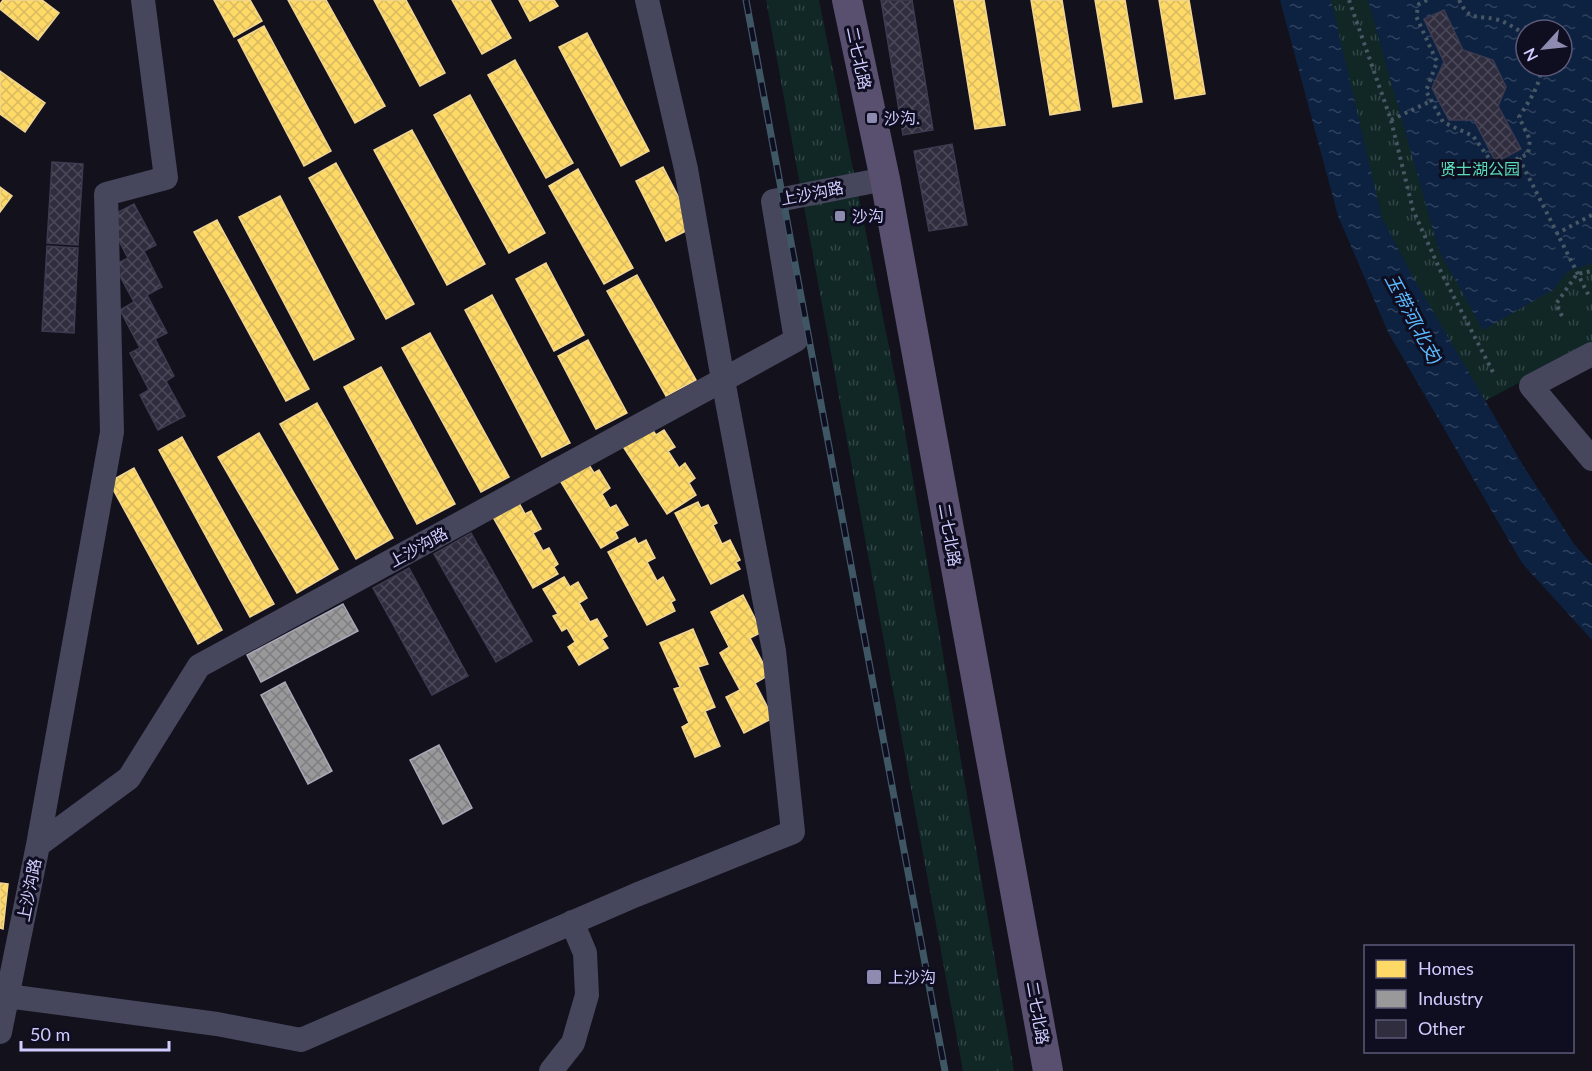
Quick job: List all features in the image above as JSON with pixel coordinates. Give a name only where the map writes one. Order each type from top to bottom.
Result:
[{"type":"main road","name":"二七北路","points":[[847,0],[885,178],[1048,1071]]},
{"type":"street","points":[[38,845],[112,432],[105,194],[166,178],[143,0]]},
{"type":"street","points":[[7,996],[217,1024],[301,1040],[572,922],[793,832],[774,651],[686,169],[647,0]]},
{"type":"street","name":"上沙沟路","points":[[0,1032],[38,845],[129,778],[199,666],[796,340],[773,201],[885,178]]},
{"type":"street","points":[[1592,354],[1531,386],[1592,459]]},
{"type":"street","points":[[550,1071],[573,1043],[587,995],[585,952],[572,922]]},
{"type":"path","points":[[1349,0],[1391,120],[1413,210],[1441,272],[1496,376]]},
{"type":"path","points":[[1427,0],[1419,4],[1416,16],[1437,62],[1426,91],[1443,122],[1473,136],[1496,168],[1528,154],[1530,140],[1519,117],[1530,101],[1539,78]]},
{"type":"path","points":[[1459,0],[1462,8],[1472,17],[1495,19],[1514,27]]},
{"type":"path","points":[[1391,120],[1431,101]]},
{"type":"path","points":[[1519,158],[1590,298]]},
{"type":"path","points":[[1556,234],[1592,215]]},
{"type":"path","points":[[1562,316],[1556,304],[1577,274],[1592,271]]},
{"type":"green space","points":[[766,0],[819,0],[899,397],[1014,1071],[963,1071]]},
{"type":"green space","name":"贤士湖公园","points":[[1319,0],[1592,0],[1592,344],[1481,403],[1378,219]]},
{"type":"water","name":"玉带河(北支)","points":[[1280,0],[1331,0],[1382,218],[1413,277],[1524,467],[1574,544],[1592,564],[1592,640],[1522,563],[1388,332],[1338,216]]},
{"type":"water","name":"贤士湖公园","points":[[1368,0],[1592,0],[1592,263],[1567,272],[1553,290],[1483,330],[1439,251]]},
{"type":"building: Homes","points":[[3,0],[42,0],[59,13],[38,40],[0,9]]},
{"type":"building: Homes","points":[[214,0],[250,0],[262,21],[234,37]]},
{"type":"building: Homes","points":[[288,0],[326,0],[385,106],[355,123]]},
{"type":"building: Homes","points":[[374,0],[406,0],[445,73],[420,86]]},
{"type":"building: Homes","points":[[452,0],[490,0],[511,38],[482,54]]},
{"type":"building: Homes","points":[[519,0],[554,0],[558,6],[530,21]]},
{"type":"building: Homes","points":[[954,0],[984,0],[1005,125],[975,129]]},
{"type":"building: Homes","points":[[1031,0],[1062,0],[1080,110],[1050,115]]},
{"type":"building: Homes","points":[[1095,0],[1125,0],[1142,102],[1113,107]]},
{"type":"building: Homes","points":[[1159,0],[1189,0],[1205,94],[1175,99]]},
{"type":"building: Homes","points":[[264,26],[331,151],[304,166],[238,40]]},
{"type":"building: Homes","points":[[587,33],[649,151],[621,166],[559,47]]},
{"type":"building: Homes","points":[[515,60],[573,163],[546,178],[488,75]]},
{"type":"building: Homes","points":[[0,71],[45,103],[25,132],[0,114]]},
{"type":"building: Homes","points":[[470,95],[545,233],[509,253],[434,115]]},
{"type":"building: Homes","points":[[412,130],[485,264],[447,285],[374,150]]},
{"type":"building: Homes","points":[[336,163],[414,304],[386,319],[309,178]]},
{"type":"building: Homes","points":[[663,167],[694,227],[666,241],[636,181]]},
{"type":"building: Homes","points":[[578,169],[633,268],[604,284],[549,186]]},
{"type":"building: Homes","points":[[0,187],[12,196],[0,212]]},
{"type":"building: Homes","points":[[280,196],[354,339],[314,360],[239,217]]},
{"type":"building: Homes","points":[[217,220],[309,389],[286,401],[194,232]]},
{"type":"building: Homes","points":[[546,263],[584,335],[554,351],[516,279]]},
{"type":"building: Homes","points":[[637,275],[696,380],[666,396],[607,291]]},
{"type":"building: Homes","points":[[492,295],[570,443],[542,457],[465,310]]},
{"type":"building: Homes","points":[[430,333],[509,477],[481,492],[402,348]]},
{"type":"building: Homes","points":[[588,340],[627,413],[596,429],[558,356]]},
{"type":"building: Homes","points":[[381,367],[455,504],[417,524],[344,387]]},
{"type":"building: Homes","points":[[317,403],[393,538],[356,559],[280,424]]},
{"type":"building: Homes","points":[[650,426],[656,435],[664,430],[675,447],[668,451],[679,468],[685,463],[695,478],[689,483],[696,495],[667,514],[622,445]]},
{"type":"building: Homes","points":[[259,433],[338,569],[297,593],[218,457]]},
{"type":"building: Homes","points":[[182,437],[274,604],[250,617],[159,450]]},
{"type":"building: Homes","points":[[589,465],[594,473],[599,470],[610,488],[602,494],[610,508],[616,505],[628,525],[615,532],[618,538],[601,548],[561,482]]},
{"type":"building: Homes","points":[[134,468],[222,630],[198,644],[109,482]]},
{"type":"building: Homes","points":[[698,502],[701,508],[708,505],[717,523],[713,525],[722,544],[730,540],[740,560],[736,562],[740,569],[711,584],[675,513]]},
{"type":"building: Homes","points":[[519,503],[525,514],[531,511],[541,529],[533,533],[543,551],[549,548],[558,564],[554,567],[558,574],[533,588],[493,517]]},
{"type":"building: Homes","points":[[635,538],[638,544],[646,540],[655,558],[647,562],[657,581],[663,577],[675,600],[671,602],[675,611],[647,625],[608,552]]},
{"type":"building: Homes","points":[[564,577],[570,587],[578,582],[587,598],[579,603],[590,622],[597,619],[607,636],[602,639],[608,648],[579,665],[568,647],[575,642],[567,628],[562,631],[553,616],[558,614],[543,589]]},
{"type":"building: Homes","points":[[743,595],[762,632],[750,638],[769,675],[755,683],[773,718],[744,733],[726,697],[740,690],[720,653],[729,647],[711,612]]},
{"type":"building: Homes","points":[[693,629],[708,664],[698,667],[715,707],[705,711],[720,746],[695,757],[682,727],[689,723],[674,689],[680,687],[660,643]]},
{"type":"building: Homes","points":[[0,883],[8,884],[3,929],[0,928]]},
{"type":"building: Industry","points":[[343,604],[358,631],[261,682],[247,655]]},
{"type":"building: Industry","points":[[285,682],[332,771],[308,784],[261,695]]},
{"type":"building: Industry","points":[[439,745],[472,808],[443,824],[410,760]]},
{"type":"building: Other","points":[[881,0],[912,0],[933,130],[903,135]]},
{"type":"building: Other","points":[[1444,10],[1463,50],[1493,60],[1506,87],[1498,106],[1521,149],[1496,162],[1474,120],[1449,120],[1432,88],[1444,62],[1424,19]]},
{"type":"building: Other","points":[[952,144],[967,225],[929,231],[914,151]]},
{"type":"building: Other","points":[[52,162],[83,164],[78,245],[47,243]]},
{"type":"building: Other","points":[[134,204],[156,245],[144,251],[162,287],[147,295],[167,333],[155,339],[174,376],[166,381],[185,416],[158,430],[140,395],[149,390],[130,353],[140,348],[120,310],[134,302],[114,265],[128,258],[107,218]]},
{"type":"building: Other","points":[[47,246],[78,248],[74,333],[42,331]]},
{"type":"building: Other","points":[[471,533],[532,641],[496,662],[434,554]]},
{"type":"building: Other","points":[[409,568],[468,676],[432,695],[373,588]]},
{"type":"railway","points":[[746,0],[945,1071]]},
{"type":"place","name":"沙沟.","points":[[872,118]]},
{"type":"place","name":"沙沟","points":[[840,216]]},
{"type":"place","name":"上沙沟","points":[[874,977]]}]
